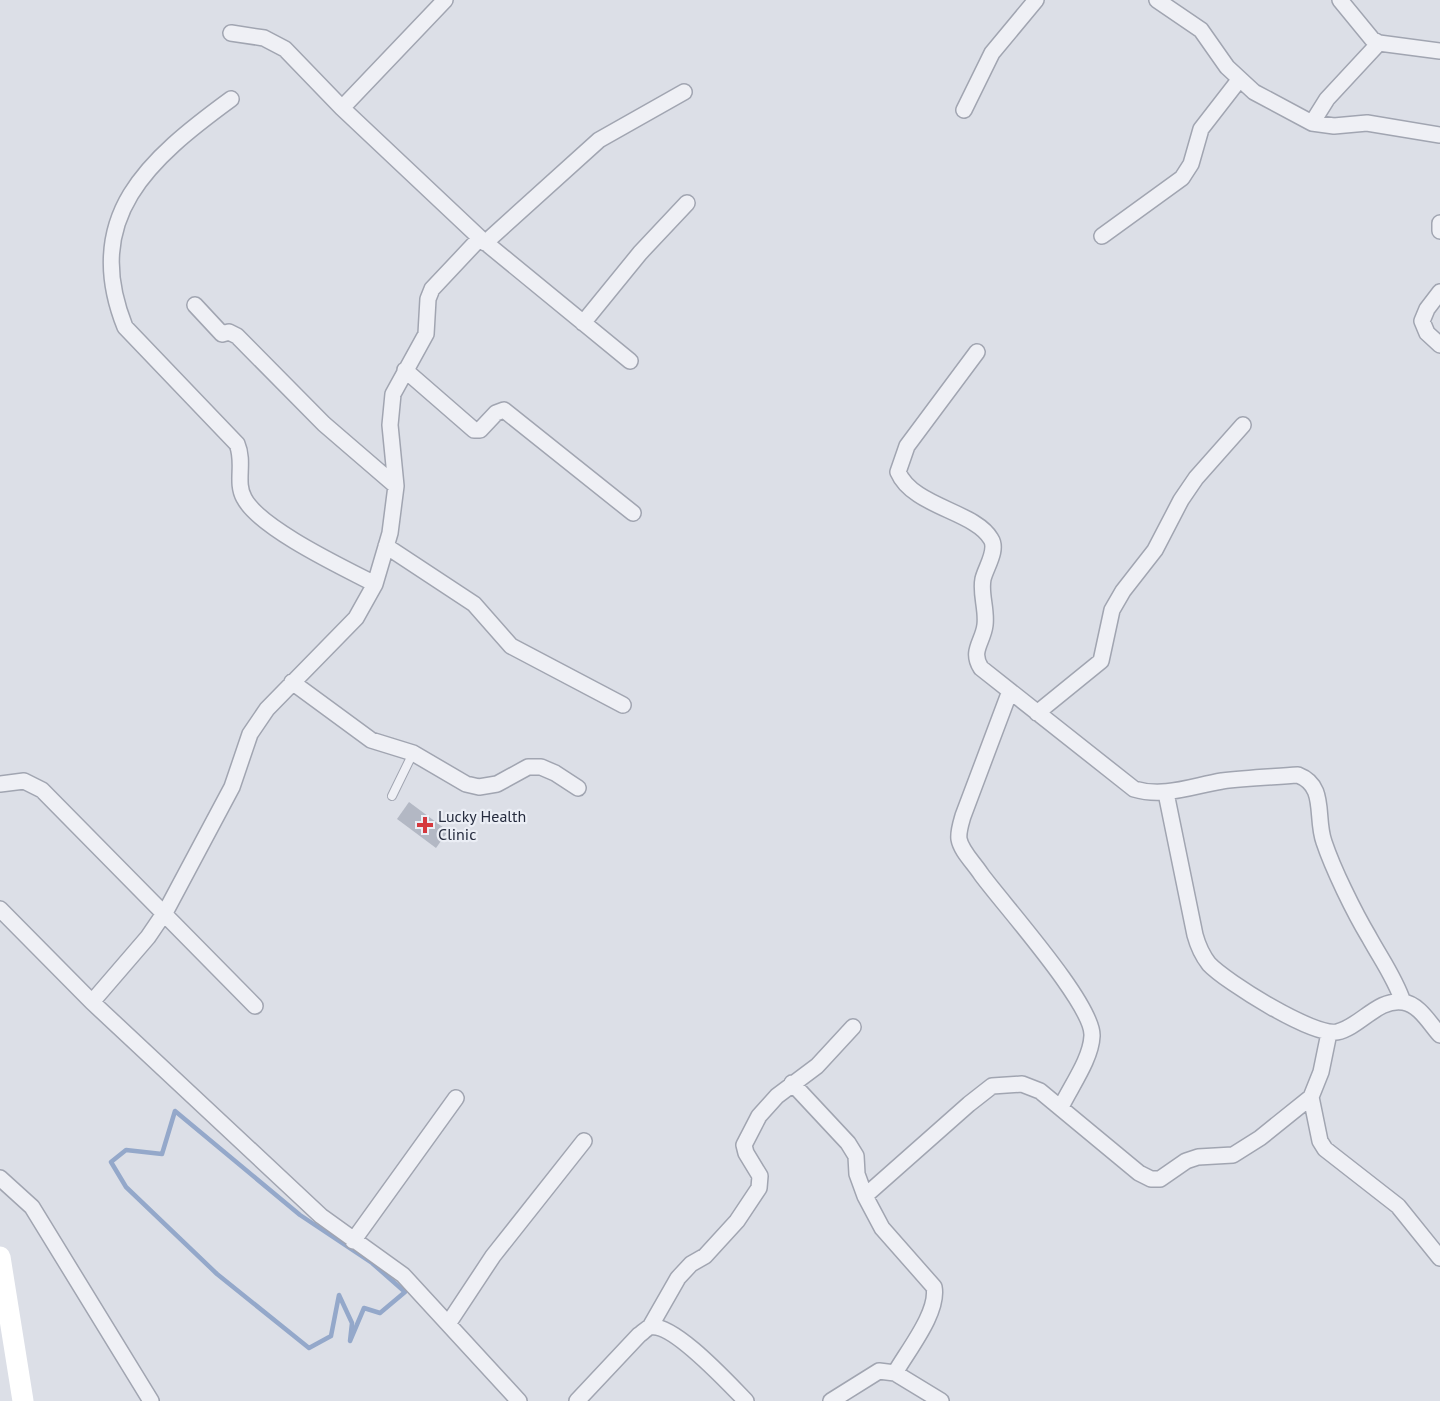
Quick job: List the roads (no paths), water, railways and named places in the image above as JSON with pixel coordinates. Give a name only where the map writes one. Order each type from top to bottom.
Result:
[{"type":"main road","points":[[0,1257],[23,1401]]},
{"type":"street","points":[[342,108],[445,0]]},
{"type":"street","points":[[964,110],[992,53],[1036,0]]},
{"type":"street","points":[[1157,0],[1201,30],[1239,80],[1254,92],[1312,123],[1324,126],[1367,123],[1440,135]]},
{"type":"street","points":[[1340,0],[1372,39],[1379,43],[1440,51]]},
{"type":"street","points":[[231,33],[274,41],[285,49],[342,108],[482,240],[630,361]]},
{"type":"street","points":[[1312,123],[1328,99],[1379,43]]},
{"type":"street","points":[[1102,236],[1182,178],[1191,164],[1201,129],[1239,80]]},
{"type":"street","points":[[92,1002],[148,937],[163,915],[232,788],[250,734],[267,709],[356,618],[375,584],[386,546],[396,486],[390,410],[393,394],[426,334],[428,299],[432,289],[482,240],[599,140],[684,92]]},
{"type":"street","points":[[231,99],[155,162],[142,176],[123,207],[112,237],[116,303],[125,327],[237,444],[242,457],[240,483],[244,499],[269,523],[375,584]]},
{"type":"street","points":[[583,322],[640,253],[687,203]]},
{"type":"street","points":[[1440,223],[1440,231]]},
{"type":"street","points":[[1440,292],[1427,309],[1422,321],[1427,333],[1440,345]]},
{"type":"street","points":[[195,305],[222,334],[229,332],[237,336],[324,424],[396,486]]},
{"type":"street","points":[[977,352],[908,446],[898,472],[902,480],[919,494],[981,528],[992,540],[993,549],[982,587],[985,623],[976,650],[976,660],[981,668],[1134,789],[1149,793],[1166,793],[1225,781],[1298,775],[1314,785],[1318,795],[1319,825],[1324,843],[1368,937],[1393,976],[1403,1002]]},
{"type":"street","points":[[405,370],[474,430],[480,430],[496,413],[504,410],[633,513]]},
{"type":"street","points":[[1037,713],[1101,662],[1112,610],[1123,591],[1155,550],[1181,500],[1196,478],[1243,425]]},
{"type":"street","points":[[386,546],[474,604],[511,646],[623,705]]},
{"type":"street","points":[[292,682],[371,740],[413,753],[466,784],[479,787],[496,784],[528,767],[541,767],[578,788]]},
{"type":"street","points":[[1010,691],[963,816],[959,837],[961,846],[992,890],[1058,971],[1085,1014],[1093,1032],[1091,1046],[1061,1107]]},
{"type":"street","points":[[0,784],[24,781],[42,790],[255,1006]]},
{"type":"street","points":[[1166,793],[1200,952],[1209,964],[1239,988],[1315,1029],[1329,1033],[1340,1031],[1386,1004],[1403,1002],[1416,1007],[1438,1028]]},
{"type":"street","points":[[0,909],[92,1002],[312,1208],[353,1241],[385,1259],[403,1275],[519,1401]]},
{"type":"street","points":[[577,1401],[639,1335],[650,1327],[678,1278],[691,1264],[705,1256],[737,1221],[759,1188],[760,1176],[746,1153],[745,1139],[768,1104],[792,1083],[817,1066],[853,1027]]},
{"type":"street","points":[[865,1196],[992,1086],[1022,1084],[1041,1091],[1139,1173],[1151,1179],[1160,1179],[1198,1157],[1233,1155],[1311,1097],[1321,1072],[1329,1033]]},
{"type":"street","points":[[792,1083],[848,1143],[856,1156],[857,1174],[865,1196],[892,1241],[926,1274],[934,1287],[936,1297],[931,1312],[895,1373]]},
{"type":"street","points":[[1311,1097],[1320,1141],[1325,1149],[1398,1206],[1440,1258]]},
{"type":"street","points":[[353,1241],[456,1098]]},
{"type":"street","points":[[448,1324],[493,1256],[584,1141]]},
{"type":"street","points":[[0,1178],[32,1207],[151,1401]]},
{"type":"street","points":[[650,1327],[662,1328],[682,1341],[746,1401]]},
{"type":"street","points":[[831,1401],[879,1371],[895,1373],[941,1401]]},
{"type":"lane","points":[[392,796],[413,753]]},
{"type":"waterway","points":[[175,1111],[300,1215],[372,1263],[405,1292],[380,1313],[364,1308],[350,1341],[352,1323],[339,1295],[331,1336],[309,1348],[217,1274],[126,1187],[111,1162],[126,1150],[162,1154],[175,1111]]},
{"type":"place","name":"Lucky Health Clinic","points":[[425,825]]}]
